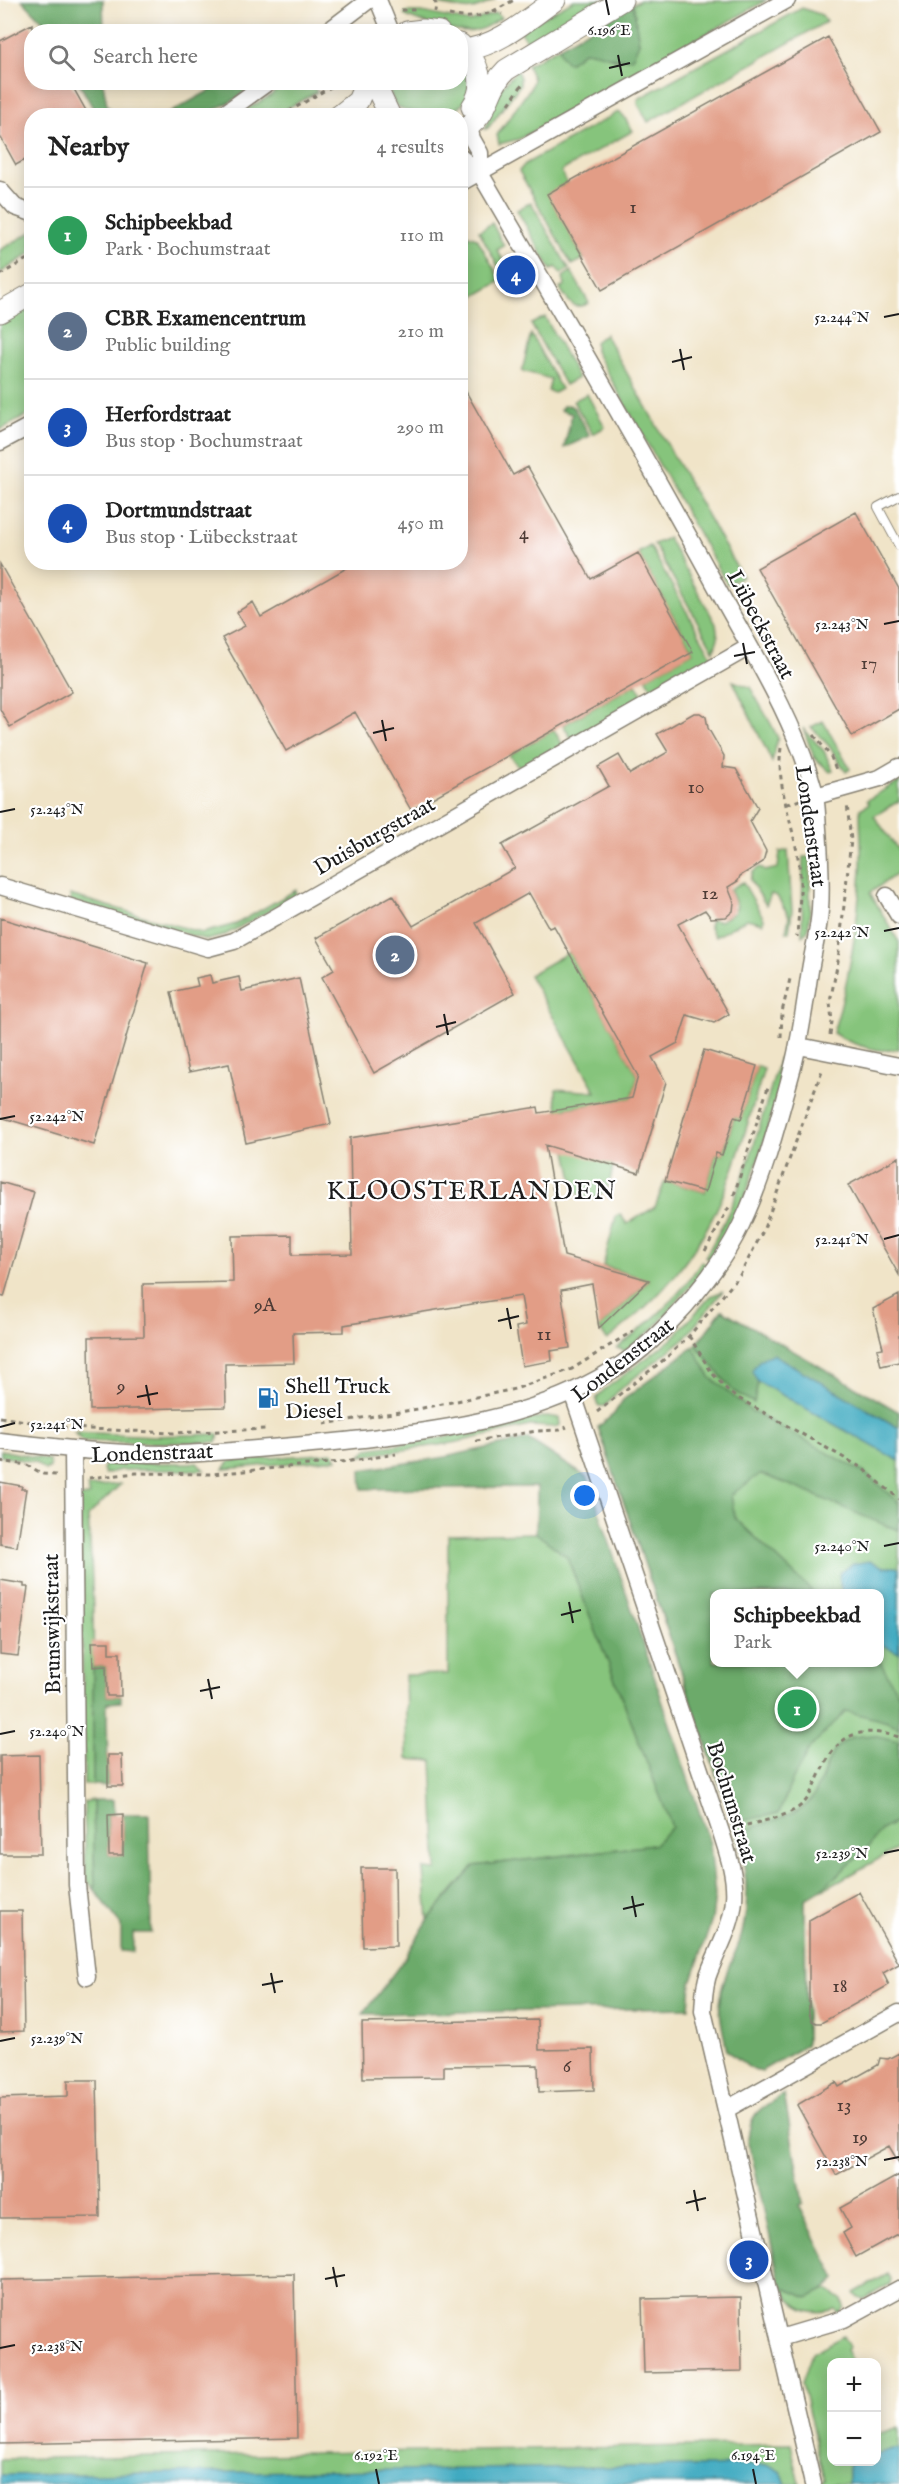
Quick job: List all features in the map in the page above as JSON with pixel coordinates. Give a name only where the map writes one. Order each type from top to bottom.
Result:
[{"type":"street","points":[[338,24],[369,0]]},
{"type":"street","points":[[378,0],[388,24]]},
{"type":"street","points":[[468,45],[489,43],[516,28],[554,0]]},
{"type":"street","points":[[468,120],[483,113],[491,69],[512,55],[572,28],[622,0]]},
{"type":"street","points":[[468,179],[787,0]]},
{"type":"street","points":[[468,54],[478,68],[486,89]]},
{"type":"street","points":[[232,108],[257,90]]},
{"type":"street","points":[[349,108],[370,90]]},
{"type":"street","points":[[368,108],[372,104],[374,90]]},
{"type":"street","points":[[377,90],[386,108]]},
{"type":"street","name":"Lübeckstraat","points":[[468,127],[480,153],[480,173]]},
{"type":"street","name":"Lübeckstraat","points":[[468,165],[480,173],[653,470],[795,732],[816,796],[820,855],[820,912],[799,1046]]},
{"type":"street","points":[[0,190],[15,207],[24,210]]},
{"type":"street","points":[[0,312],[24,298]]},
{"type":"street","points":[[0,442],[24,428]]},
{"type":"street","name":"Duisburgstraat","points":[[0,886],[208,948],[234,941],[749,647]]},
{"type":"street","points":[[816,796],[880,778],[899,767]]},
{"type":"street","points":[[887,896],[899,916]]},
{"type":"street","points":[[799,1046],[899,1066]]},
{"type":"street","name":"Londenstraat","points":[[0,1441],[73,1450],[175,1454],[243,1451],[378,1437],[480,1422],[518,1413],[572,1392],[613,1371],[661,1332],[704,1284],[726,1253],[742,1223],[774,1136],[799,1046]]},
{"type":"street","name":"Bochumstraat","points":[[572,1392],[722,1832],[733,1875],[734,1900],[726,1934],[705,1983],[703,2011],[813,2484]]},
{"type":"street","name":"Brunswijkstraat","points":[[73,1450],[77,1885],[87,1977]]},
{"type":"street","points":[[727,2109],[899,2013]]},
{"type":"street","points":[[780,2338],[844,2319],[899,2289]]},
{"type":"lane","points":[[899,496],[878,507],[899,546]]},
{"type":"path","points":[[434,0],[437,22]]},
{"type":"path","points":[[504,6],[502,14],[493,11],[514,0]]},
{"type":"path","points":[[295,108],[325,90]]},
{"type":"path","points":[[0,275],[24,261]]},
{"type":"path","name":"Londenstraat","points":[[474,1442],[537,1431],[561,1430],[601,1410],[666,1358],[689,1336],[740,1275],[763,1231],[802,1121],[816,1090],[827,1051],[832,1022],[830,1002],[838,962],[850,840],[850,813],[831,757],[809,728],[786,716],[778,769],[792,822],[800,876],[797,943]]},
{"type":"path","points":[[780,1042],[782,1012],[790,978]]},
{"type":"path","points":[[701,1257],[732,1200],[770,1080]]},
{"type":"path","name":"Londenstraat","points":[[322,1424],[418,1409],[515,1389],[572,1369],[640,1327]]},
{"type":"path","points":[[689,1336],[712,1373],[730,1394],[862,1468],[899,1499]]},
{"type":"path","name":"Londenstraat","points":[[0,1417],[69,1428],[150,1432],[277,1429]]},
{"type":"path","name":"Londenstraat","points":[[0,1461],[34,1467],[43,1474],[91,1478],[136,1473],[212,1474],[351,1461],[407,1452]]},
{"type":"path","points":[[722,1832],[800,1807],[808,1799],[830,1752],[853,1735],[877,1733],[899,1737]]},
{"type":"green space","points":[[22,0],[103,0],[104,24],[45,24]]},
{"type":"green space","points":[[437,0],[494,0],[467,10],[439,4]]},
{"type":"green space","points":[[574,0],[601,0],[527,42],[520,30]]},
{"type":"green space","points":[[640,0],[680,2],[767,0],[519,139],[499,144],[497,135],[531,87],[533,79],[527,65],[559,47],[570,62],[585,51],[602,53],[618,61],[639,43],[633,4]]},
{"type":"green space","points":[[633,4],[639,43],[632,58],[614,58],[585,51],[570,62],[566,62],[559,47]]},
{"type":"green space","points":[[802,8],[822,15],[826,22],[648,122],[638,104],[638,99]]},
{"type":"green space","points":[[406,12],[422,12],[470,22],[497,13],[501,18],[482,29],[468,32],[468,24],[428,24],[404,15]]},
{"type":"green space","points":[[517,70],[520,85],[485,129],[497,93]]},
{"type":"green space","points":[[468,77],[469,88],[466,98],[456,108],[400,108],[393,100],[391,90],[468,90]]},
{"type":"green space","points":[[83,90],[104,90],[110,108],[93,108]]},
{"type":"green space","points":[[210,90],[246,90],[236,99],[218,108],[178,108]]},
{"type":"green space","points":[[276,90],[316,90],[317,92],[288,108],[249,108]]},
{"type":"green space","points":[[618,112],[623,115],[633,131],[561,171],[567,183],[548,194],[584,259],[572,265],[519,171],[525,164]]},
{"type":"green space","points":[[531,202],[569,269],[561,274],[556,267],[551,270],[517,210]]},
{"type":"green space","points":[[492,223],[504,246],[497,250],[508,268],[516,269],[522,281],[510,288],[479,231]]},
{"type":"green space","points":[[468,235],[477,238],[501,281],[468,300]]},
{"type":"green space","points":[[24,236],[24,258],[0,273],[0,250]]},
{"type":"green space","points":[[571,271],[589,303],[575,306],[568,301],[560,288],[565,285],[563,277]]},
{"type":"green space","points":[[24,309],[24,417],[0,430],[0,322]]},
{"type":"green space","points":[[545,317],[578,378],[565,385],[531,324]]},
{"type":"green space","points":[[531,334],[561,389],[554,393],[548,391],[551,379],[522,371]]},
{"type":"green space","points":[[605,334],[742,577],[727,584],[595,351],[595,342]]},
{"type":"green space","points":[[587,394],[605,427],[593,434],[573,401]]},
{"type":"green space","points":[[569,405],[574,408],[590,436],[564,448],[572,414],[560,410],[563,406]]},
{"type":"green space","points":[[668,538],[716,624],[718,638],[714,651],[654,544]]},
{"type":"green space","points":[[650,546],[712,657],[655,694],[646,678],[693,652],[638,553]]},
{"type":"green space","points":[[733,681],[750,687],[778,738],[772,762]]},
{"type":"green space","points":[[636,684],[645,698],[573,741],[563,725]]},
{"type":"green space","points":[[823,721],[850,769],[846,772],[829,746],[811,727]]},
{"type":"green space","points":[[803,728],[824,751],[833,771],[830,772],[814,757]]},
{"type":"green space","points":[[554,730],[563,745],[526,766],[517,765],[509,755]]},
{"type":"green space","points":[[899,781],[899,801],[874,816],[899,851],[899,872],[870,893],[899,942],[899,1049],[883,1050],[856,1044],[833,1033],[848,973],[858,911],[861,862],[860,809],[869,804],[867,800]]},
{"type":"green space","points":[[788,850],[792,911],[789,932],[786,932],[789,916],[777,896],[771,894],[766,905],[750,880],[753,872],[760,867],[765,871],[778,868],[780,852]]},
{"type":"green space","points":[[803,857],[810,857],[810,910],[808,930],[802,935]]},
{"type":"green space","points":[[743,882],[764,919],[763,923],[747,919],[715,937],[709,926],[711,920],[720,921],[734,913],[737,906],[730,889]]},
{"type":"green space","points":[[296,890],[296,896],[223,936],[207,940],[71,901],[70,895],[202,933],[236,924]]},
{"type":"green space","points":[[569,952],[638,1076],[632,1098],[563,1109],[613,1165],[608,1187],[598,1196],[590,1199],[582,1196],[575,1189],[556,1099],[556,1089],[596,1092],[529,975]]},
{"type":"green space","points":[[779,1058],[788,1059],[761,1151],[741,1208],[712,1261],[705,1257],[730,1210],[740,1185]]},
{"type":"green space","points":[[757,1066],[764,1069],[746,1129],[732,1172],[707,1228],[675,1276],[637,1315],[607,1340],[599,1328],[649,1280],[603,1266],[616,1216],[620,1214],[627,1224],[655,1207],[665,1181],[705,1192],[716,1153],[723,1155],[734,1117],[741,1118]]},
{"type":"green space","points":[[702,1261],[708,1266],[654,1328],[625,1351],[617,1348],[664,1309]]},
{"type":"green space","points":[[723,1291],[684,1339],[620,1389],[605,1406],[599,1406],[596,1398],[605,1389],[672,1339],[711,1296]]},
{"type":"green space","points":[[722,1310],[899,1412],[899,1848],[805,1899],[806,2045],[761,2071],[750,2068],[727,2050],[719,2002],[723,1983],[741,1940],[747,1906],[745,1860],[598,1427],[614,1414],[623,1400],[696,1345]]},
{"type":"green space","points":[[722,1310],[899,1412],[899,1428],[773,1355],[752,1371],[758,1382],[754,1403],[733,1391],[696,1345]]},
{"type":"green space","points":[[693,1347],[710,1377],[751,1411],[865,1473],[899,1503],[899,1530],[760,1474],[731,1495],[735,1518],[810,1589],[710,1589],[710,1667],[883,1667],[899,1695],[899,1727],[846,1711],[810,1748],[791,1783],[779,1813],[733,1823],[598,1427],[614,1414],[623,1400]]},
{"type":"green space","points":[[547,1416],[559,1418],[560,1425],[555,1427],[530,1426],[453,1443],[361,1456],[367,1449],[430,1440]]},
{"type":"green space","points":[[74,1432],[155,1436],[219,1434],[217,1442],[148,1443],[82,1441]]},
{"type":"green space","points":[[528,1439],[588,1478],[710,1844],[715,1895],[712,1920],[691,1983],[689,2008],[363,2014],[405,1958],[428,1920],[474,1866],[653,1845],[672,1827],[567,1557],[536,1533],[537,1487],[362,1489],[361,1470],[440,1458]]},
{"type":"green space","points":[[0,1450],[49,1460],[50,1467],[45,1470],[35,1462],[0,1456]]},
{"type":"green space","points":[[333,1453],[337,1459],[224,1469],[230,1461]]},
{"type":"green space","points":[[197,1463],[204,1470],[120,1470],[105,1474],[103,1469],[105,1465]]},
{"type":"green space","points":[[121,1484],[88,1516],[93,1617],[93,1785],[84,1784],[80,1497],[89,1496],[88,1487]]},
{"type":"green space","points":[[536,1533],[567,1556],[673,1827],[654,1845],[474,1866],[428,1920],[424,1869],[437,1870],[432,1761],[407,1759],[405,1675],[448,1674],[448,1535]]},
{"type":"green space","points":[[106,1666],[107,1696],[121,1696],[121,1702],[107,1703],[108,1786],[93,1785],[93,1667]]},
{"type":"green space","points":[[873,1735],[899,1741],[899,1820],[881,1830],[866,1850],[819,1891],[805,1899],[806,2045],[761,2071],[750,2068],[727,2050],[720,2012],[723,1985],[739,1943],[746,1916],[745,1874],[736,1833],[800,1810],[817,1790],[829,1760],[841,1744],[850,1738]]},
{"type":"green space","points":[[93,1800],[95,1890],[86,1879],[84,1802]]},
{"type":"green space","points":[[93,1800],[113,1800],[114,1815],[108,1815],[109,1855],[123,1855],[123,1814],[149,1814],[151,1933],[133,1933],[133,1952],[121,1951],[121,1925],[95,1890]]},
{"type":"green space","points":[[784,2094],[803,2203],[799,2205],[836,2279],[826,2289],[808,2298],[781,2287],[748,2139],[749,2129],[758,2111]]},
{"type":"green space","points":[[888,2274],[891,2279],[890,2284],[863,2300],[854,2293]]},
{"type":"green space","points":[[781,2287],[808,2298],[826,2289],[842,2300],[844,2307],[838,2314],[835,2309],[818,2312],[804,2309],[797,2305]]},
{"type":"green space","points":[[843,2336],[849,2347],[846,2350],[850,2358],[827,2358],[827,2466],[849,2466],[848,2484],[822,2484],[821,2480],[824,2479],[802,2383],[812,2353]]},
{"type":"green space","points":[[899,2427],[899,2448],[881,2454],[881,2433]]},
{"type":"green space","points":[[791,2444],[800,2484],[786,2484],[781,2472],[0,2475],[0,2459]]},
{"type":"water","points":[[773,1354],[899,1428],[899,1461],[757,1381],[752,1371],[760,1360]]},
{"type":"water","points":[[869,1561],[884,1567],[899,1569],[899,1653],[884,1646],[884,1589],[841,1589],[840,1573],[853,1564]]},
{"type":"water","points":[[899,2448],[899,2484],[848,2484],[849,2466],[881,2466],[881,2454]]},
{"type":"water","points":[[769,2465],[781,2472],[786,2484],[0,2484],[0,2475]]},
{"type":"building","points":[[24,28],[24,90],[74,90],[85,108],[24,108],[24,160],[16,165],[0,136],[0,41]]},
{"type":"building","points":[[828,37],[881,132],[602,290],[547,194]]},
{"type":"building","points":[[468,395],[513,475],[528,467],[591,579],[638,553],[693,652],[411,810],[355,712],[286,751],[222,638],[245,626],[237,612],[253,602],[261,617],[343,570],[468,570]]},
{"type":"building","points":[[856,512],[899,589],[899,709],[852,736],[757,568]]},
{"type":"building","points":[[0,564],[72,692],[10,727],[0,709]]},
{"type":"building","points":[[694,713],[700,713],[706,717],[708,728],[724,756],[723,767],[736,769],[758,808],[750,821],[766,851],[763,862],[740,876],[738,881],[728,887],[734,902],[733,911],[726,917],[711,918],[705,910],[678,924],[729,1014],[714,1023],[687,1015],[678,1043],[652,1057],[666,1082],[639,1173],[545,1145],[564,1256],[649,1280],[599,1328],[592,1284],[561,1290],[570,1348],[551,1351],[552,1361],[522,1366],[516,1327],[526,1325],[521,1296],[344,1325],[344,1332],[293,1333],[294,1363],[225,1364],[226,1407],[90,1410],[89,1337],[144,1336],[143,1284],[233,1282],[232,1236],[292,1235],[292,1255],[352,1254],[350,1138],[538,1107],[539,1113],[632,1098],[638,1076],[554,926],[549,928],[529,893],[476,923],[515,993],[374,1073],[322,977],[334,970],[316,938],[393,895],[413,926],[515,868],[502,845],[609,786],[598,767],[619,755],[630,774],[668,752],[657,734]]},
{"type":"building","points":[[0,918],[148,963],[94,1145],[0,1117]]},
{"type":"building","points":[[210,975],[212,983],[239,977],[242,991],[299,978],[331,1124],[246,1143],[229,1064],[189,1072],[171,992],[198,986],[196,978]]},
{"type":"building","points":[[704,1050],[757,1066],[741,1119],[734,1117],[722,1155],[716,1153],[705,1192],[665,1181]]},
{"type":"building","points":[[899,1157],[899,1275],[848,1185]]},
{"type":"building","points":[[0,1182],[34,1192],[4,1297],[0,1296]]},
{"type":"building","points":[[899,1295],[899,1362],[881,1366],[877,1349],[883,1348],[873,1309]]},
{"type":"building","points":[[0,1482],[22,1486],[21,1489],[26,1489],[17,1547],[0,1544]]},
{"type":"building","points":[[0,1580],[24,1584],[24,1587],[28,1587],[18,1656],[0,1654]]},
{"type":"building","points":[[92,1642],[109,1642],[109,1653],[120,1653],[121,1696],[107,1696],[106,1666],[93,1667]]},
{"type":"building","points":[[39,1755],[41,1854],[0,1854],[0,1756]]},
{"type":"building","points":[[108,1755],[122,1755],[123,1786],[108,1786]]},
{"type":"building","points":[[123,1814],[123,1855],[109,1855],[108,1815]]},
{"type":"building","points":[[361,1868],[395,1868],[396,1946],[363,1947]]},
{"type":"building","points":[[859,1892],[899,1964],[883,1973],[889,1985],[821,2023],[816,2023],[812,2021],[809,2013],[809,1920]]},
{"type":"building","points":[[0,1911],[22,1911],[24,2031],[0,2032]]},
{"type":"building","points":[[538,2020],[539,2050],[593,2049],[594,2090],[539,2092],[538,2065],[444,2066],[444,2077],[363,2078],[362,2023]]},
{"type":"building","points":[[899,2053],[899,2163],[889,2146],[836,2175],[797,2105],[836,2082],[839,2087],[878,2065],[880,2058],[888,2059]]},
{"type":"building","points":[[68,2080],[97,2080],[100,2217],[0,2218],[0,2098],[68,2096]]},
{"type":"building","points":[[899,2175],[899,2233],[856,2257],[843,2233],[851,2228],[840,2208]]},
{"type":"building","points":[[294,2274],[297,2438],[0,2444],[0,2280]]},
{"type":"building","points":[[741,2297],[742,2371],[644,2373],[642,2299]]},
{"type":"place","name":"Dortmundstraat","points":[[516,275]]},
{"type":"place","name":"CBR Examencentrum","points":[[395,955]]},
{"type":"place","name":"Shell Truck Diesel","points":[[268,1398]]},
{"type":"place","name":"Schipbeekbad","points":[[797,1709]]},
{"type":"place","name":"Herfordstraat","points":[[749,2260]]},
{"type":"district","name":"KLOOSTERLANDEN","points":[[472,1190]]}]
